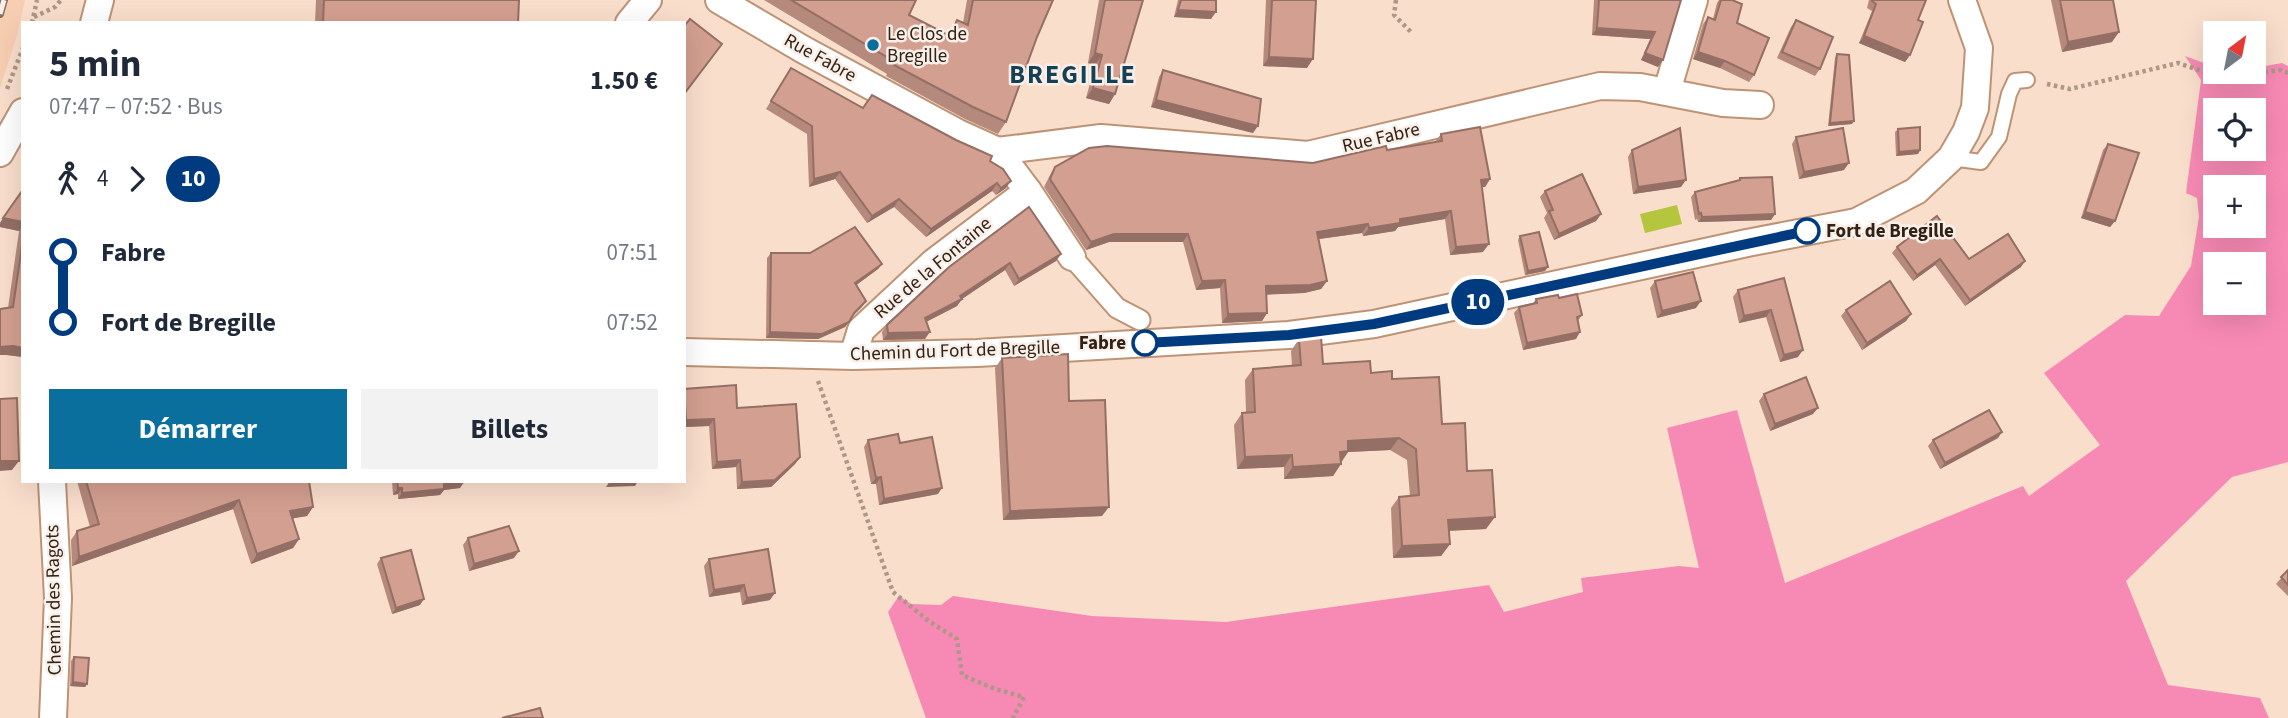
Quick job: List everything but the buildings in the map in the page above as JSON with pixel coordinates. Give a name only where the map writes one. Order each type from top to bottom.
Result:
[{"type":"street","points":[[95,21],[100,0]]},
{"type":"street","points":[[631,21],[648,0]]},
{"type":"street","name":"Rue Fabre","points":[[719,0],[804,50],[958,133],[998,151],[1072,257],[1117,308],[1140,320]]},
{"type":"street","points":[[1667,91],[1694,0]]},
{"type":"street","name":"Chemin du Fort de Bregille","points":[[686,352],[853,356],[977,353],[1289,335],[1374,324],[1856,222],[1916,191],[1951,158],[1975,108],[1979,48],[1962,0]]},
{"type":"street","name":"Rue Fabre","points":[[998,151],[1101,138],[1308,155],[1600,86],[1640,87],[1723,103],[1760,105]]},
{"type":"street","points":[[0,153],[21,115]]},
{"type":"street","name":"Rue de la Fontaine","points":[[853,356],[861,330],[934,262],[1028,191]]},
{"type":"street","name":"Chemin des Ragots","points":[[52,483],[58,598],[53,718]]},
{"type":"lane","points":[[1951,158],[1980,162],[1999,137],[2009,94],[2015,81],[2027,80]]},
{"type":"path","points":[[33,20],[37,0]]},
{"type":"path","points":[[33,20],[55,7],[61,0]]},
{"type":"path","points":[[1396,0],[1394,15],[1411,32]]},
{"type":"path","points":[[21,53],[2,102],[21,112]]},
{"type":"path","points":[[2027,80],[2070,89],[2178,63],[2223,78],[2281,70],[2288,73]]},
{"type":"path","points":[[814,370],[893,592],[930,622],[957,639],[962,675],[995,689],[1024,697],[1013,718]]},
{"type":"shaded area","points":[[0,0],[25,0],[17,36],[0,88]]},
{"type":"shaded area","points":[[2185,56],[2203,63],[2203,84],[2266,84],[2266,66],[2282,63],[2288,66],[2288,462],[2232,477],[2126,581],[2168,685],[2260,698],[2269,718],[926,718],[888,612],[899,596],[911,604],[941,605],[953,596],[1092,616],[1226,622],[1489,585],[1504,612],[1583,592],[1581,578],[1679,566],[1699,568],[1667,428],[1737,410],[1785,583],[2023,486],[2029,496],[2100,445],[2044,373],[2125,315],[2159,316],[2191,266],[2199,217],[2197,198],[2186,193],[2201,80]]},
{"type":"shaded area","points":[[1677,205],[1682,224],[1645,233],[1640,214]]},
{"type":"railway","points":[[0,14],[4,0]]},
{"type":"bus line","name":"10","points":[[1145,343],[1289,335],[1374,324],[1807,231]]},
{"type":"place","name":"Le Clos de Bregille","points":[[873,45]]},
{"type":"place","name":"Fort de Bregille","points":[[1807,231]]},
{"type":"place","name":"Fabre","points":[[1145,343]]},
{"type":"district","name":"BREGILLE","points":[[1073,74]]}]
